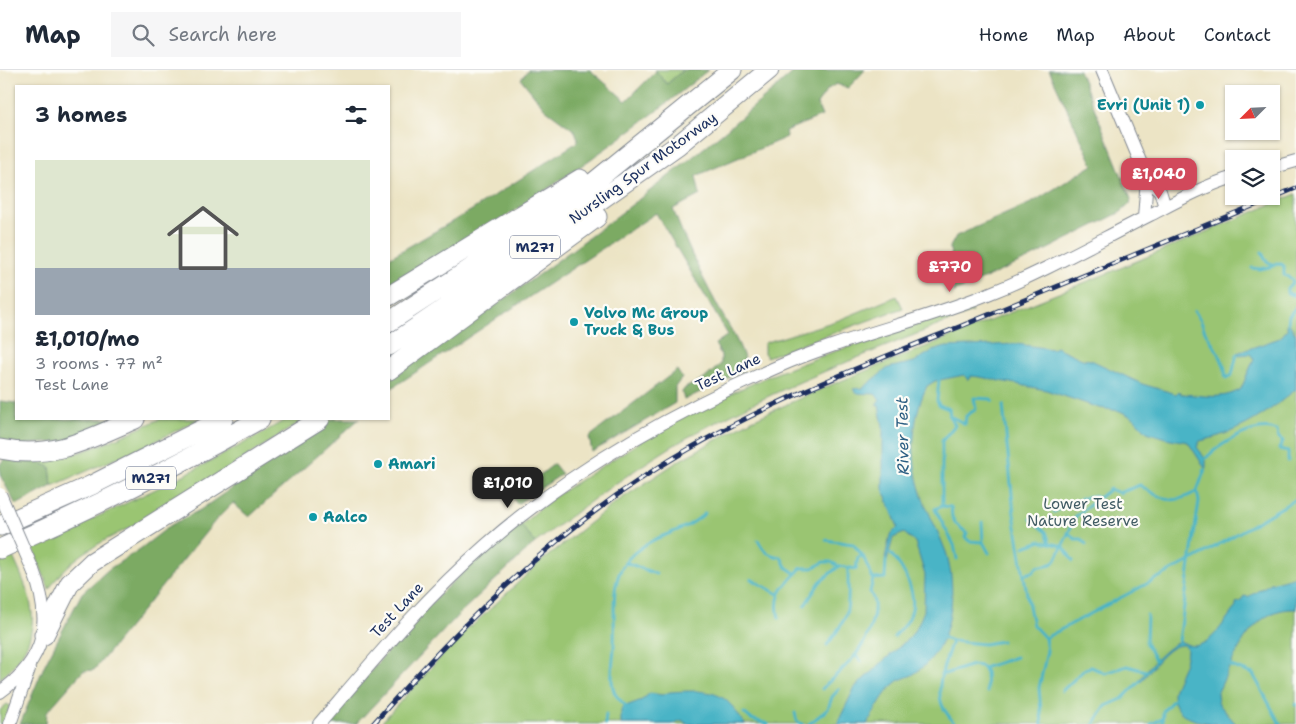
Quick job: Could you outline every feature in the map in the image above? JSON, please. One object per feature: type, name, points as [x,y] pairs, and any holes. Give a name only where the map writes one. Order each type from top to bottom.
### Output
[{"type":"highway","name":"Nursling Spur Motorway","points":[[390,321],[561,207],[667,124],[732,70]]},
{"type":"highway","name":"Nursling Spur Motorway","points":[[390,345],[504,268],[678,144],[769,70]]},
{"type":"highway","name":"M271","points":[[390,295],[667,124]]},
{"type":"highway","name":"M271","points":[[390,369],[604,212],[678,144]]},
{"type":"highway","points":[[0,449],[26,453],[50,452],[70,447],[133,420]]},
{"type":"highway","name":"M271","points":[[0,526],[92,485],[221,420]]},
{"type":"highway","name":"M271","points":[[0,549],[89,510],[258,420]]},
{"type":"highway","name":"M271","points":[[44,635],[70,583],[92,562],[318,420]]},
{"type":"street","points":[[1102,70],[1147,178],[1160,191],[1165,207]]},
{"type":"street","points":[[1280,165],[1296,161]]},
{"type":"street","points":[[1144,218],[1147,178]]},
{"type":"street","name":"Test Lane","points":[[319,724],[431,597],[487,544],[577,476],[653,428],[777,367],[837,343],[988,294],[1086,249],[1190,194],[1225,180]]},
{"type":"street","points":[[0,494],[42,594],[44,635],[32,662],[10,724]]},
{"type":"street","points":[[0,692],[20,676],[32,662]]},
{"type":"green space","points":[[528,70],[590,70],[626,101],[656,71],[667,84],[683,70],[708,70],[631,130],[552,186],[390,290],[390,257],[472,210],[576,143],[578,139],[575,131],[545,109],[521,79]]},
{"type":"green space","points":[[655,70],[683,70],[667,84]]},
{"type":"green space","points":[[796,70],[865,70],[848,88],[836,84],[828,89],[817,104],[822,116],[785,131],[787,137],[696,176],[700,195],[673,209],[698,267],[742,352],[746,368],[743,371],[684,400],[682,392],[685,388],[704,379],[721,364],[721,355],[715,344],[728,335],[656,213],[390,389],[390,379],[494,307],[597,231],[748,112]]},
{"type":"green space","points":[[1049,70],[1079,70],[1131,199],[1130,204],[1121,212],[1028,259],[954,292],[950,247],[956,236],[1033,202],[1093,165]]},
{"type":"green space","name":"Lower Test Nature Reserve","points":[[1296,194],[1296,724],[380,724],[469,626],[471,627],[539,563],[615,503],[680,460],[752,420],[821,389],[1118,269],[1270,205],[1280,205],[1280,201]]},
{"type":"green space","points":[[897,296],[903,308],[767,357],[764,353],[764,343],[839,320]]},
{"type":"green space","points":[[969,307],[972,312],[781,390],[707,427],[636,469],[535,543],[521,525],[551,499],[677,418],[769,376],[827,354]]},
{"type":"green space","points":[[677,370],[682,378],[675,387],[675,403],[592,452],[589,437]]},
{"type":"green space","points":[[0,401],[15,403],[15,420],[125,420],[74,441],[0,446]]},
{"type":"green space","points":[[158,420],[197,420],[150,444],[52,486],[50,467],[33,460],[49,459],[82,452]]},
{"type":"green space","points":[[285,420],[303,420],[192,492],[83,554],[60,575],[49,589],[32,546],[97,517],[225,454]]},
{"type":"green space","points":[[331,420],[358,420],[249,517],[233,503],[215,521],[94,670],[83,671],[47,712],[46,724],[20,724],[45,664],[82,593],[109,569],[140,549],[171,525],[200,510]]},
{"type":"green space","points":[[5,458],[33,460],[50,467],[52,486],[16,505],[0,475],[0,464]]},
{"type":"green space","points":[[554,464],[562,474],[517,504],[512,497]]},
{"type":"green space","points":[[521,525],[535,543],[461,612],[356,724],[326,724],[437,597],[467,569]]},
{"type":"green space","points":[[12,555],[27,590],[32,620],[30,635],[25,649],[15,664],[0,679],[0,561]]},
{"type":"green space","points":[[7,704],[10,706],[3,724],[0,724],[0,710]]},
{"type":"water","name":"River Test","points":[[1287,323],[1289,323],[1296,335],[1296,389],[1263,415],[1252,421],[1228,433],[1200,441],[1197,447],[1206,460],[1206,470],[1188,442],[1165,438],[1147,432],[1134,418],[1120,411],[1099,408],[1046,390],[980,377],[971,376],[968,380],[964,375],[935,381],[927,386],[915,425],[914,453],[917,480],[921,493],[949,563],[952,599],[945,635],[932,658],[924,666],[912,675],[898,680],[891,687],[867,724],[837,724],[855,687],[910,637],[924,611],[925,575],[915,542],[904,533],[893,538],[887,561],[885,558],[890,535],[898,527],[883,489],[883,426],[879,406],[876,405],[880,399],[875,394],[856,393],[853,389],[863,388],[888,368],[914,362],[932,351],[946,347],[1017,344],[1052,349],[1056,347],[1082,359],[1091,360],[1142,384],[1176,394],[1179,391],[1181,394],[1204,396],[1227,395],[1241,389],[1254,359],[1250,354],[1238,355],[1237,353],[1280,338],[1287,330]]},
{"type":"water","points":[[1296,576],[1296,609],[1280,610],[1266,617],[1255,626],[1237,652],[1217,694],[1218,703],[1236,724],[1201,722],[1185,716],[1179,711],[1173,695],[1186,659],[1187,648],[1183,645],[1177,646],[1165,653],[1141,682],[1140,680],[1153,663],[1179,641],[1193,646],[1207,641],[1218,631],[1236,607],[1236,603],[1240,602],[1244,596],[1248,597],[1271,583]]},
{"type":"water","points":[[700,691],[716,694],[730,704],[745,724],[687,724],[682,720],[671,724],[621,724],[621,711],[623,707],[642,700],[650,693],[662,695],[670,692]]},
{"type":"waterway","points":[[1262,252],[1269,263],[1284,266],[1284,275],[1292,279],[1293,282],[1287,288],[1287,293],[1296,296]]},
{"type":"waterway","points":[[1252,268],[1260,269],[1274,266]]},
{"type":"waterway","points":[[1288,323],[1289,316],[1296,307]]},
{"type":"waterway","points":[[1194,311],[1221,358],[1226,378],[1232,375],[1237,354]]},
{"type":"waterway","points":[[939,380],[937,401],[939,405],[949,409],[950,417],[955,425],[942,441],[942,506],[935,509],[954,545],[957,559]]},
{"type":"waterway","points":[[950,416],[965,424],[966,416],[976,409],[974,398],[991,399],[993,401]]},
{"type":"waterway","points":[[1003,405],[1014,514],[1028,601],[1033,625],[1045,638]]},
{"type":"waterway","points":[[1205,459],[1219,447],[1239,436],[1259,429],[1269,429],[1277,431],[1278,437],[1283,441],[1279,449],[1288,451],[1288,461]]},
{"type":"waterway","points":[[1179,641],[1199,501],[1197,491],[1205,469]]},
{"type":"waterway","points":[[1026,574],[1033,572],[1037,567],[1051,564],[1056,560],[1076,516],[1110,489],[1119,493],[1140,485],[1161,497],[1174,500],[1189,496],[1197,491]]},
{"type":"waterway","points":[[1054,512],[1069,502],[1090,496],[1098,498]]},
{"type":"waterway","points":[[1042,724],[1039,688],[1047,651],[1045,638],[1199,556],[1296,499]]},
{"type":"waterway","points":[[942,506],[951,507],[952,517],[956,524],[967,533],[965,537],[969,541],[983,542],[989,553]]},
{"type":"waterway","points":[[626,706],[616,695],[612,681],[616,582],[629,558],[641,548],[658,538],[689,525],[705,513]]},
{"type":"waterway","points":[[1031,519],[1046,532],[1050,543]]},
{"type":"waterway","points":[[982,522],[983,542]]},
{"type":"waterway","points":[[1068,532],[1075,539],[1081,539],[1086,544]]},
{"type":"waterway","points":[[758,540],[764,550],[781,557],[786,567],[796,574]]},
{"type":"waterway","points":[[826,540],[853,544],[863,556]]},
{"type":"waterway","points":[[1024,547],[1041,541],[1063,546],[1073,561]]},
{"type":"waterway","points":[[890,553],[909,583],[913,601],[908,621],[894,637]]},
{"type":"waterway","points":[[779,618],[779,596],[785,585],[801,568],[813,568],[824,562],[831,562],[839,566],[856,569],[858,557],[863,556],[873,579],[885,578],[886,560]]},
{"type":"waterway","points":[[625,562],[656,574]]},
{"type":"waterway","points":[[805,605],[820,582],[839,566]]},
{"type":"waterway","points":[[827,645],[845,617],[848,601],[848,568]]},
{"type":"waterway","points":[[751,579],[778,594]]},
{"type":"waterway","points":[[822,689],[853,658],[869,631],[874,614],[873,599],[870,592],[873,579]]},
{"type":"waterway","points":[[1147,615],[1146,643],[1155,660]]},
{"type":"waterway","points":[[939,636],[952,641],[944,665],[940,691],[943,707],[955,724]]},
{"type":"waterway","points":[[952,641],[984,644],[1002,641]]},
{"type":"waterway","points":[[855,655],[861,661]]},
{"type":"waterway","points":[[983,668],[1016,657]]},
{"type":"waterway","points":[[941,675],[973,665],[981,666],[986,672],[987,692]]},
{"type":"waterway","points":[[1228,665],[1253,674],[1280,724]]},
{"type":"waterway","points":[[1062,691],[1085,669],[1091,667],[1105,673],[1127,666],[1146,671]]},
{"type":"waterway","points":[[1094,724],[1106,706],[1122,699],[1140,681]]},
{"type":"waterway","points":[[809,724],[828,709],[832,697],[839,689]]},
{"type":"waterway","points":[[1162,724],[1163,711],[1173,700]]},
{"type":"waterway","points":[[744,713],[751,719],[768,724]]},
{"type":"waterway","points":[[795,713],[797,721],[802,724]]},
{"type":"waterway","points":[[605,724],[606,714]]},
{"type":"waterway","points":[[1151,724],[1161,719]]},
{"type":"railway","points":[[373,724],[435,656],[535,560],[607,502],[682,453],[759,412],[838,376],[1296,188]]},
{"type":"place","name":"Evri (Unit 1)","points":[[1200,105]]},
{"type":"place","name":"Volvo Mc Group Truck & Bus","points":[[574,322]]},
{"type":"place","name":"Amari","points":[[378,464]]},
{"type":"place","name":"Aalco","points":[[313,517]]}]
